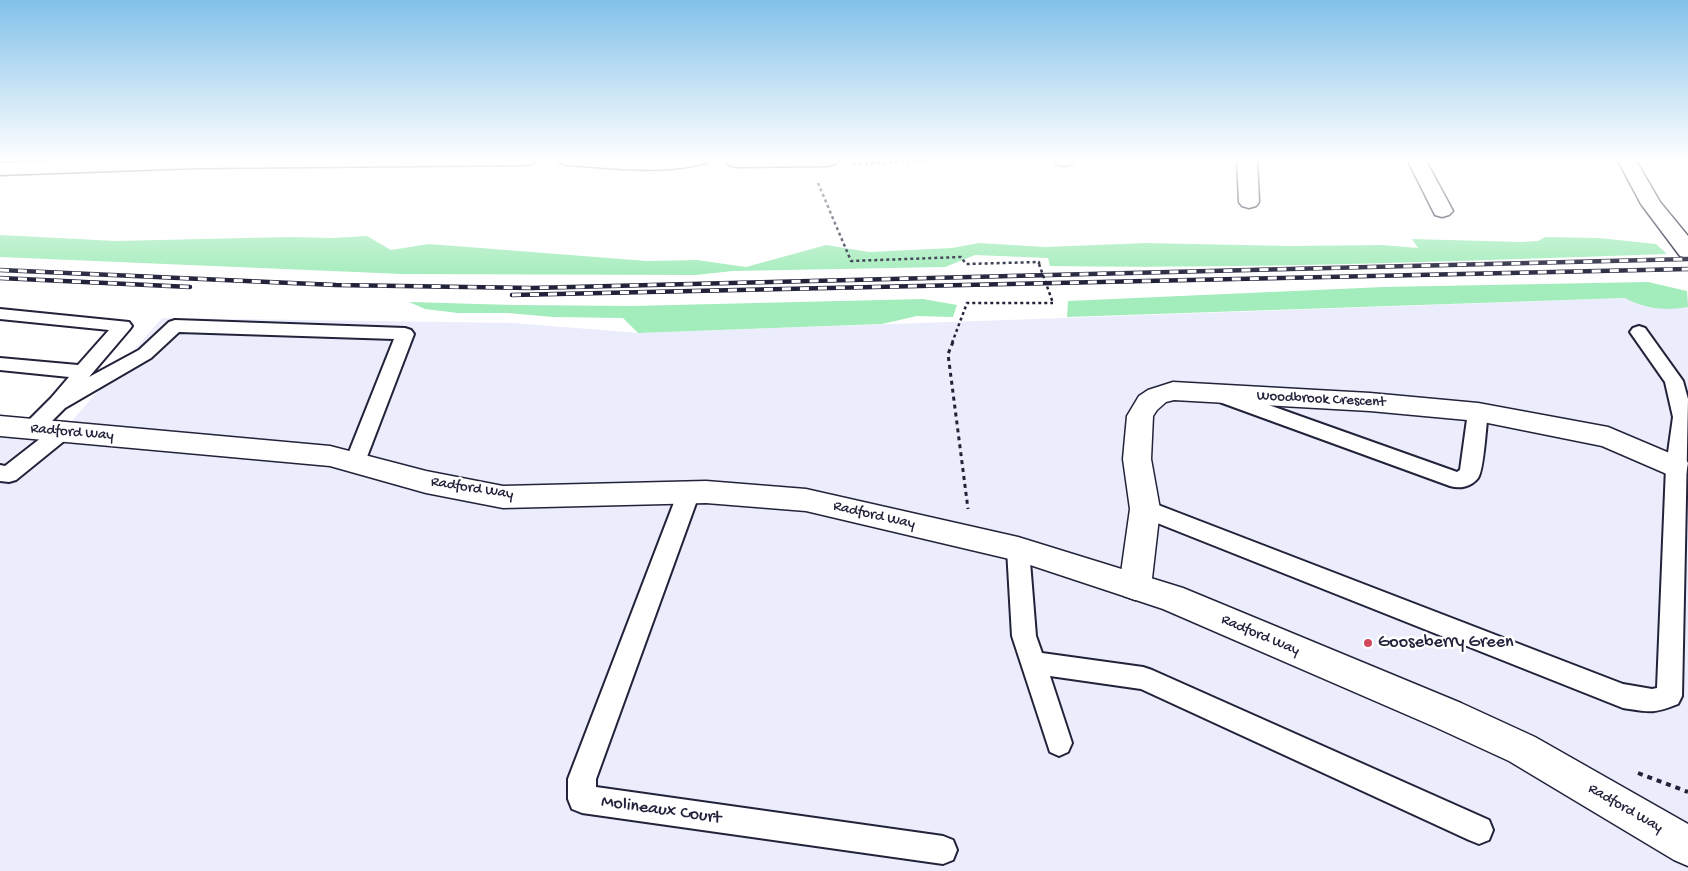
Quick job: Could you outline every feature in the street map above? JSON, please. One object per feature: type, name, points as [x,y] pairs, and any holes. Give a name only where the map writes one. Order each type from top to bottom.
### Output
[{"type":"street","points":[[1436,200],[1442,211]]},
{"type":"street","points":[[1649,200],[1686,248]]},
{"type":"street","name":"Woodbrook Crescent","points":[[1135,587],[1146,509],[1137,459],[1138,425],[1143,409],[1157,396],[1173,391],[1370,402],[1478,412],[1603,435],[1676,467]]},
{"type":"street","name":"Radford Way","points":[[0,426],[330,456],[426,482],[503,498],[689,492],[806,500],[1018,550],[1172,598],[1448,715],[1522,749],[1688,846]]},
{"type":"lane","points":[[0,314],[123,326],[58,403],[32,429]]},
{"type":"lane","points":[[58,403],[145,354],[176,326],[405,334],[355,462]]},
{"type":"lane","points":[[1146,509],[1623,696],[1652,701],[1669,696],[1676,467],[1683,417],[1674,382],[1639,332]]},
{"type":"lane","points":[[0,364],[83,372]]},
{"type":"lane","points":[[1220,394],[1457,480],[1463,479],[1470,473],[1478,412]]},
{"type":"lane","points":[[0,473],[9,474],[62,432]]},
{"type":"lane","name":"Molineaux Court","points":[[689,492],[582,779],[582,799],[943,850]]},
{"type":"lane","points":[[1018,550],[1024,636],[1059,744]]},
{"type":"lane","points":[[1032,662],[1143,678],[1479,830]]},
{"type":"path","points":[[822,200],[845,240],[851,261],[961,257],[966,264],[1039,262],[1053,303],[967,303],[948,354],[972,539]]},
{"type":"shaded area","points":[[1686,296],[1688,298],[1688,871],[0,871],[0,426],[62,432],[162,318],[514,323],[638,333]]},
{"type":"green space","points":[[0,235],[116,241],[367,236],[391,250],[429,244],[647,261],[697,260],[746,267],[826,245],[869,252],[952,248],[979,243],[1046,247],[1145,243],[1291,246],[1382,245],[1418,248],[1412,239],[1521,242],[1538,241],[1545,237],[1599,238],[1656,244],[1667,254],[1359,264],[1127,267],[1050,266],[1048,258],[975,255],[945,267],[733,271],[695,275],[403,274],[0,257]]},
{"type":"green space","points":[[1648,282],[1687,291],[1688,307],[1656,308],[1640,305],[1625,298],[1067,317],[1068,301],[1384,287]]},
{"type":"green space","points":[[923,299],[957,305],[953,317],[917,316],[882,324],[638,333],[623,318],[553,317],[508,313],[458,313],[425,309],[409,302],[632,306]]},
{"type":"railway","points":[[0,270],[336,285],[532,288],[1688,259]]},
{"type":"railway","points":[[512,295],[1688,269]]},
{"type":"railway","points":[[0,278],[190,287]]},
{"type":"place","name":"Gooseberry Green","points":[[1368,643]]}]
